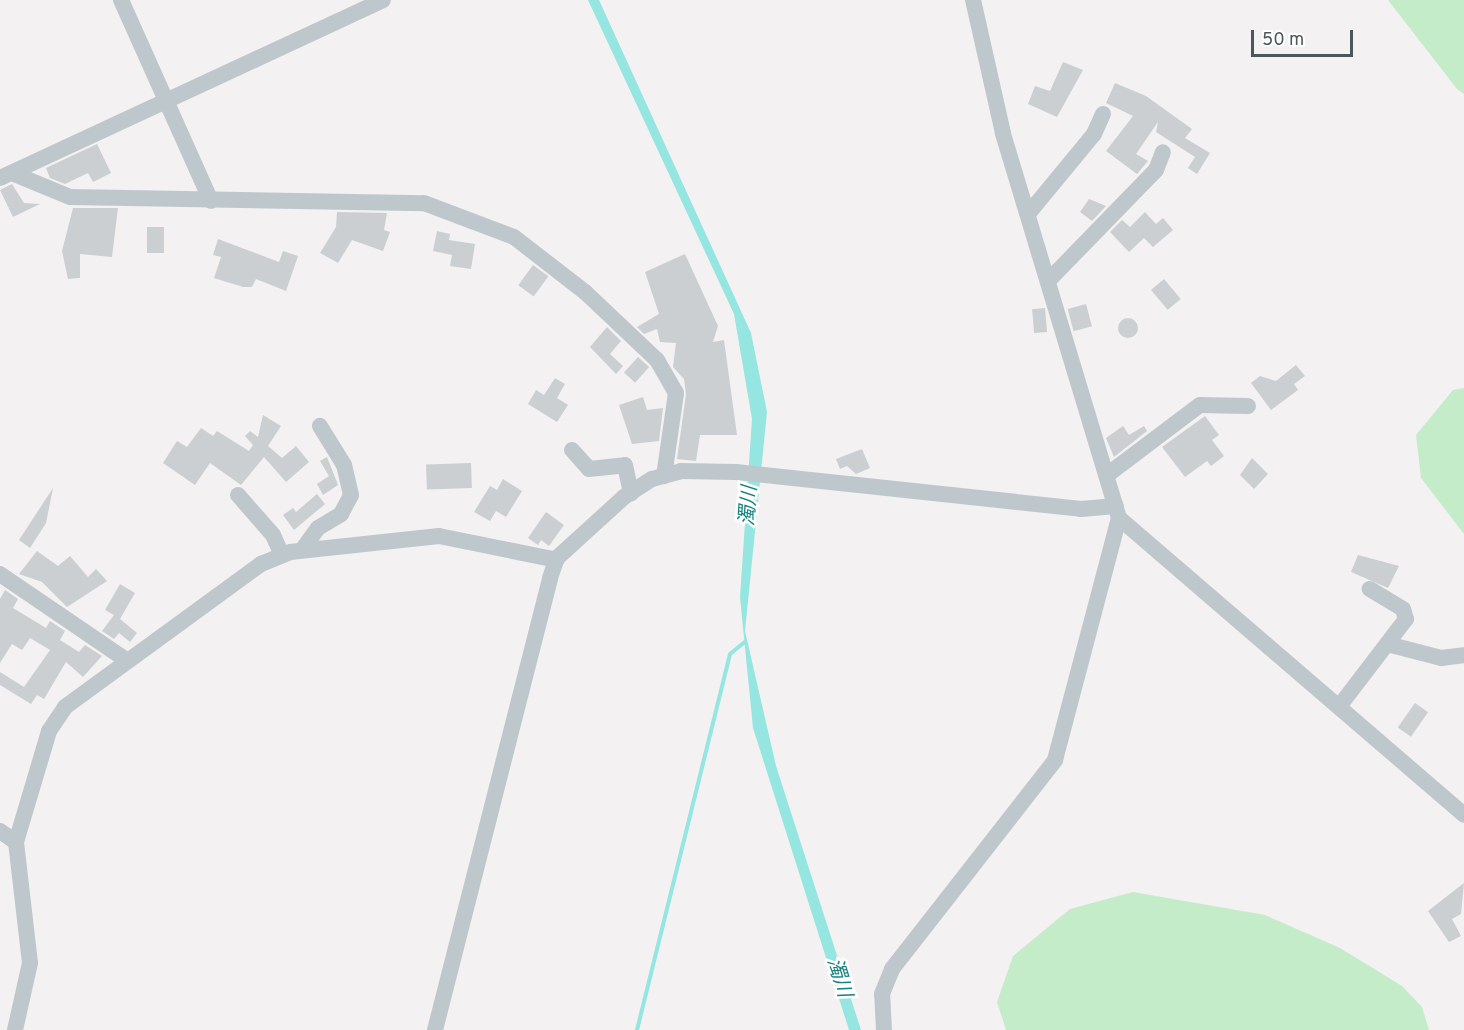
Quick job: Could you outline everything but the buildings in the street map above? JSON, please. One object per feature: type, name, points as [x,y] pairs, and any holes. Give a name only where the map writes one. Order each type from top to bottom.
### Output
[{"type":"street","points":[[121,0],[211,201]]},
{"type":"street","points":[[6,175],[383,0]]},
{"type":"street","points":[[884,1030],[882,994],[892,969],[1055,760],[1118,512],[1028,214],[973,0]]},
{"type":"street","points":[[1028,214],[1095,134],[1102,114]]},
{"type":"street","points":[[1048,281],[1156,170],[1163,152]]},
{"type":"street","points":[[6,175],[62,196],[424,204],[536,250],[629,331],[671,383],[674,415],[664,476]]},
{"type":"street","points":[[1107,475],[1200,405],[1248,406]]},
{"type":"street","points":[[302,550],[318,528],[341,514],[351,495],[344,465],[320,426]]},
{"type":"street","points":[[572,450],[589,469],[625,465],[631,493]]},
{"type":"street","points":[[435,1030],[557,560],[631,493],[664,476],[736,472],[1118,512],[1341,704],[1464,815]]},
{"type":"street","points":[[238,495],[273,535],[282,555]]},
{"type":"street","points":[[15,1030],[30,963],[15,842],[54,720],[126,660],[261,564],[282,555],[302,550],[439,536],[557,560]]},
{"type":"street","points":[[0,574],[126,660]]},
{"type":"street","points":[[1341,704],[1391,645],[1404,624],[1405,611],[1370,589]]},
{"type":"street","points":[[1391,645],[1442,658],[1464,655]]},
{"type":"street","points":[[0,831],[15,842]]},
{"type":"green space","points":[[1388,0],[1464,0],[1464,94],[1457,89]]},
{"type":"green space","points":[[1464,388],[1464,534],[1421,478],[1416,435],[1453,390]]},
{"type":"green space","points":[[1133,892],[1265,915],[1340,948],[1402,986],[1422,1007],[1429,1030],[1006,1030],[997,1002],[1013,956],[1070,909]]},
{"type":"water","name":"濁川","points":[[588,0],[599,0],[751,333],[767,412],[745,631],[776,766],[861,1030],[849,1030],[753,728],[740,597],[752,419],[734,314]]},
{"type":"waterway","points":[[637,1030],[730,654],[745,642]]}]
